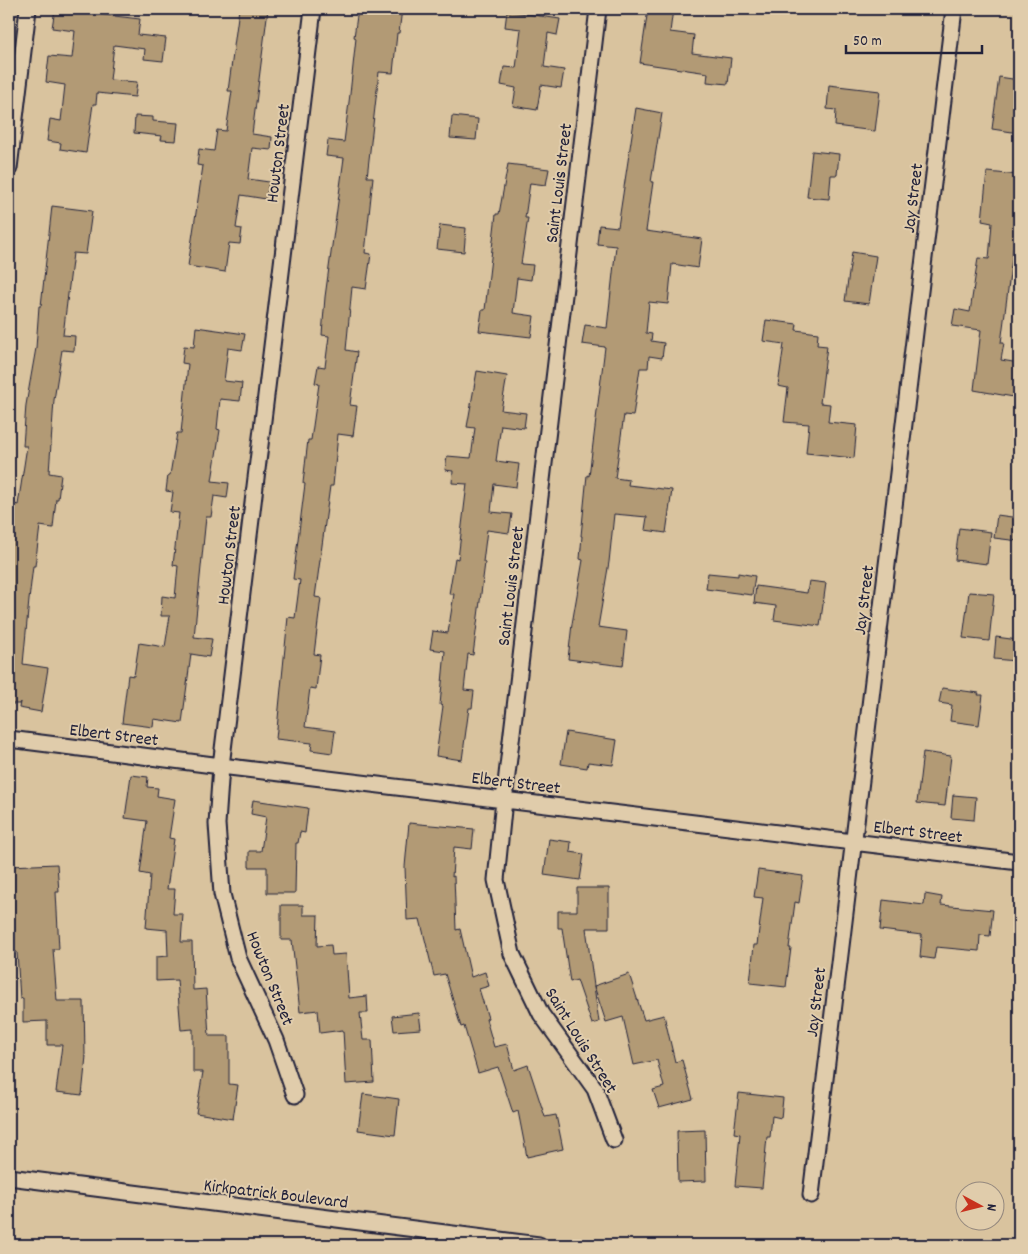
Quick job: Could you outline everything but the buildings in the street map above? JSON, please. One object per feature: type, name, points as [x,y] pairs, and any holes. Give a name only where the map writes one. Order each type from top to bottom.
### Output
[{"type":"street","points":[[9,168],[28,9]]},
{"type":"street","name":"Howton Street","points":[[295,1095],[276,1040],[238,958],[222,894],[216,824],[221,766],[313,9]]},
{"type":"street","name":"Saint Louis Street","points":[[598,9],[496,880],[512,954],[541,1014],[595,1089],[614,1140]]},
{"type":"street","name":"Jay Street","points":[[811,1196],[954,9]]},
{"type":"street","name":"Elbert Street","points":[[9,739],[1019,862]]},
{"type":"street","name":"Kirkpatrick Boulevard","points":[[9,1177],[539,1245]]}]
